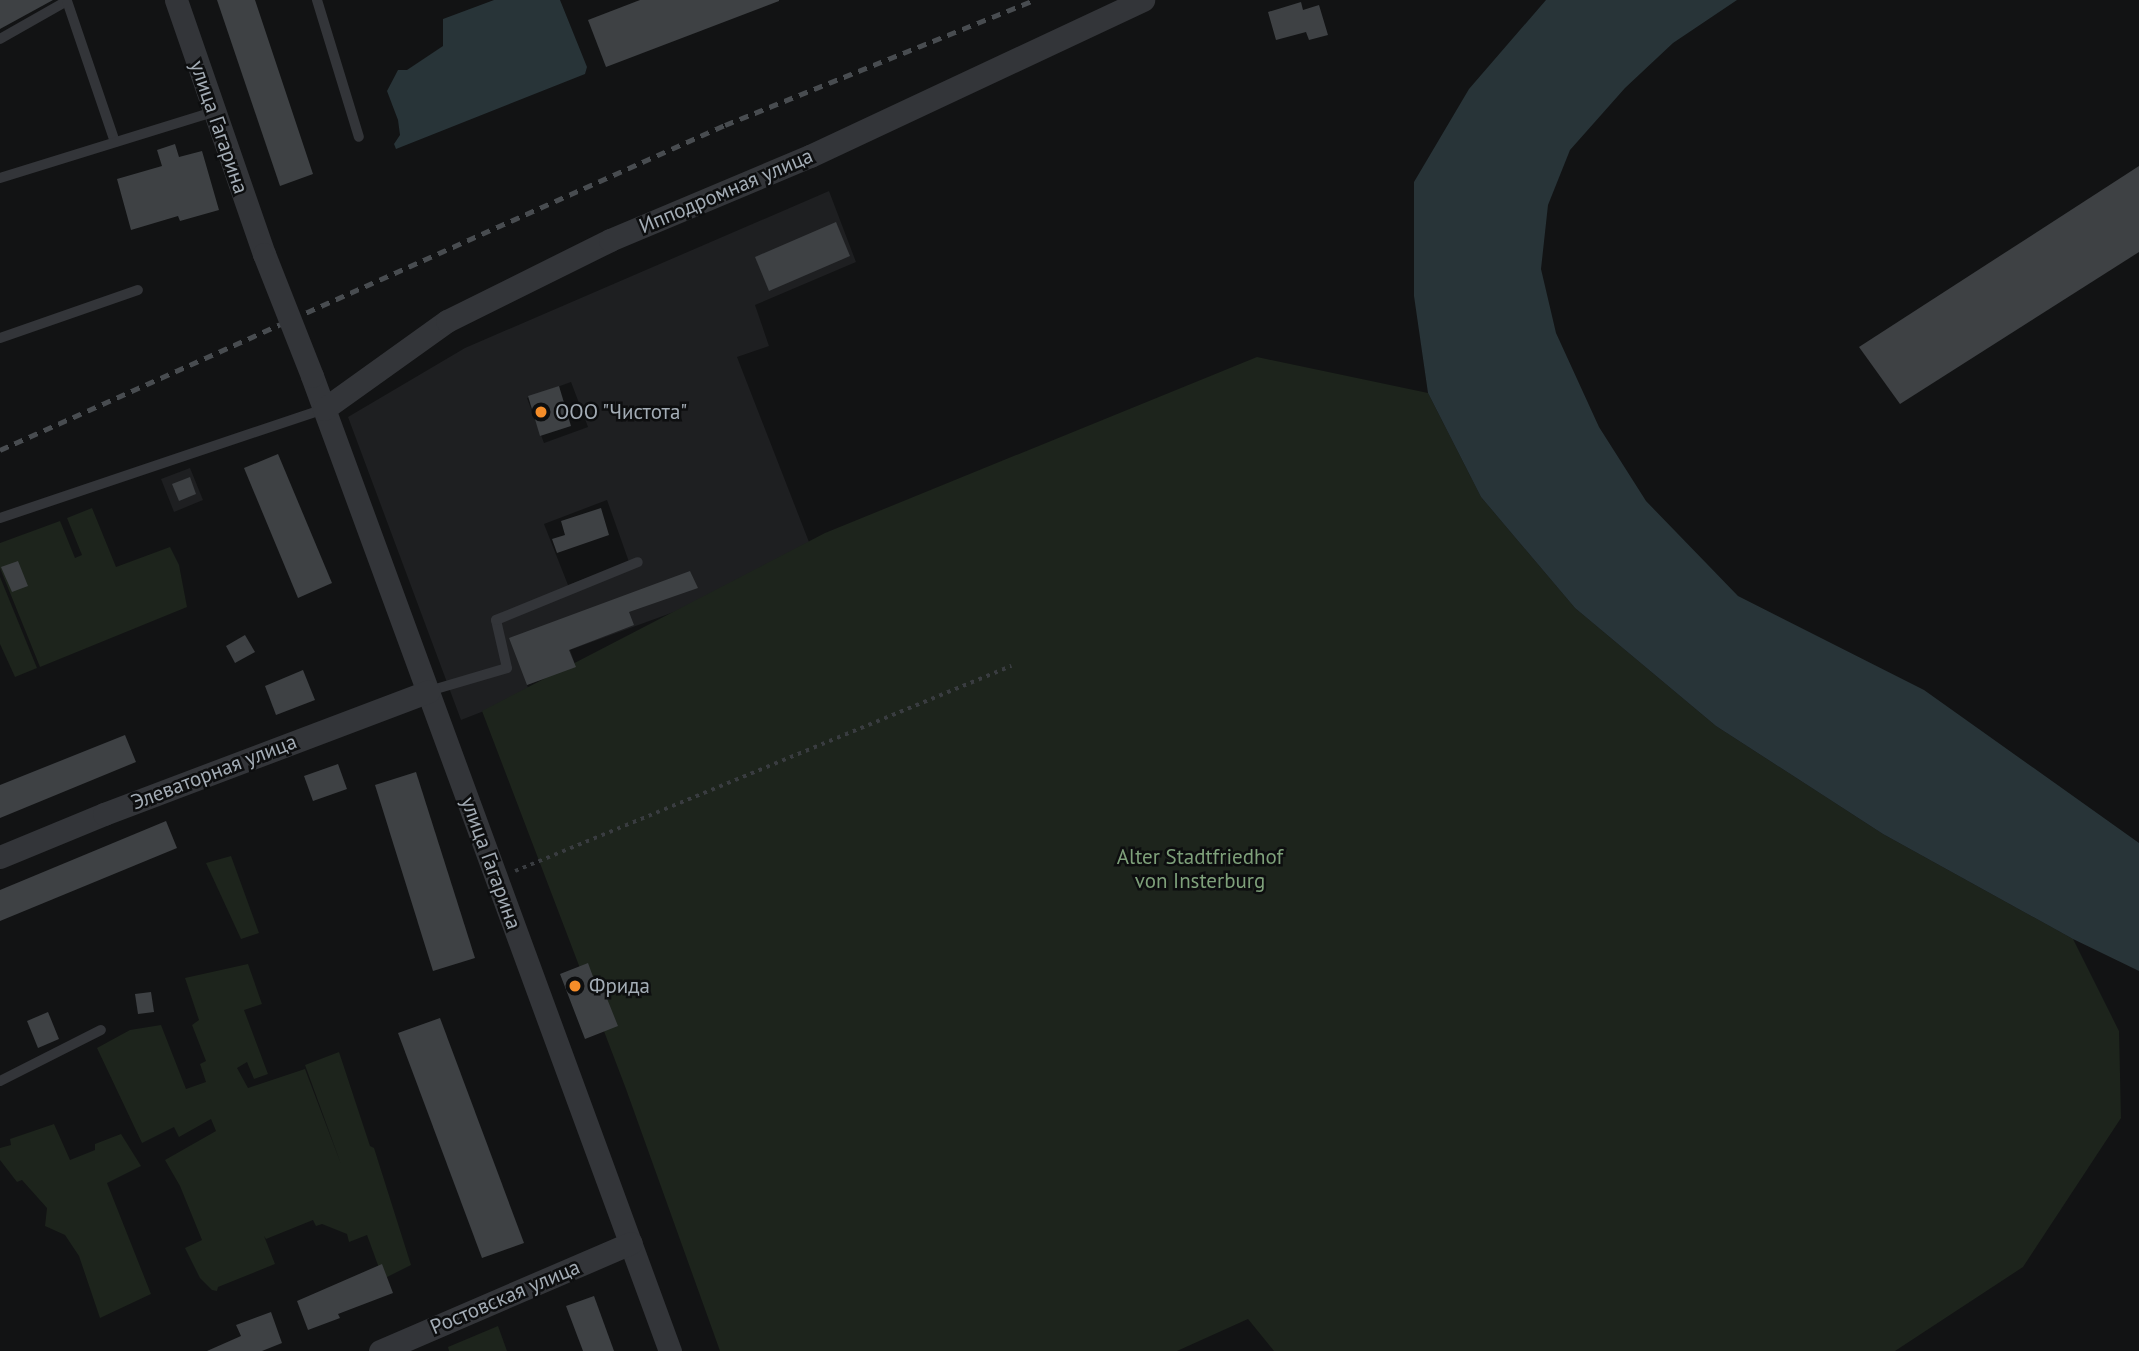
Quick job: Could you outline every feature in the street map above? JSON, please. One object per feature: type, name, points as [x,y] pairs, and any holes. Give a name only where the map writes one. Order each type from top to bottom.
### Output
[{"type":"street","name":"улица Гагарина","points":[[176,0],[264,254],[429,691],[670,1351]]},
{"type":"street","name":"Ипподромная улица","points":[[324,409],[447,321],[599,246],[810,156],[1143,0]]},
{"type":"street","name":"Элеваторная улица","points":[[0,857],[104,814],[429,691]]},
{"type":"street","name":"Ростовская улица","points":[[380,1351],[631,1243]]},
{"type":"lane","points":[[317,0],[359,137]]},
{"type":"lane","points":[[0,39],[67,1],[115,142]]},
{"type":"lane","points":[[0,178],[213,112]]},
{"type":"lane","points":[[0,338],[138,290]]},
{"type":"lane","points":[[0,518],[324,409]]},
{"type":"lane","points":[[429,691],[507,668],[496,620],[638,562]]},
{"type":"lane","points":[[0,1081],[101,1030]]},
{"type":"path","points":[[497,878],[1010,666]]},
{"type":"shaded area","points":[[494,0],[560,0],[587,67],[585,74],[396,149],[394,144],[400,135],[398,120],[387,91],[398,70],[407,70],[443,46],[443,19]]},
{"type":"shaded area","points":[[1546,0],[1737,0],[1673,43],[1625,88],[1570,150],[1548,205],[1541,269],[1556,333],[1599,427],[1646,501],[1738,596],[1924,690],[2139,843],[2139,971],[2073,939],[1883,834],[1716,726],[1575,608],[1481,497],[1428,393],[1414,296],[1414,182],[1469,89]]},
{"type":"shaded area","points":[[829,191],[856,262],[755,305],[769,346],[737,357],[816,560],[570,650],[576,667],[527,685],[530,693],[461,720],[348,417],[465,348]],"holes":[[[571,382],[588,427],[544,443],[527,398]],[[607,500],[629,562],[568,585],[544,524]]]},
{"type":"shaded area","points":[[190,468],[203,500],[174,512],[161,479]]},
{"type":"green space","name":"Alter Stadtfriedhof von Insterburg","points":[[1257,357],[1428,393],[1481,497],[1575,608],[1716,726],[1883,834],[2073,939],[2119,1031],[2121,1118],[2023,1267],[1895,1351],[1274,1351],[1248,1319],[1177,1351],[720,1351],[626,1089],[482,711],[825,533]]},
{"type":"green space","points":[[92,508],[116,567],[170,547],[179,565],[187,607],[40,667],[0,568],[0,543],[60,521],[75,558],[82,555],[67,518]]},
{"type":"green space","points":[[0,577],[37,668],[15,677],[0,644]]},
{"type":"green space","points":[[231,856],[259,933],[241,939],[206,863]]},
{"type":"green space","points":[[248,964],[262,1004],[244,1010],[268,1074],[254,1079],[247,1062],[237,1068],[248,1088],[305,1069],[341,1164],[305,1065],[339,1052],[370,1146],[374,1148],[411,1265],[383,1279],[367,1235],[349,1242],[347,1234],[322,1224],[316,1226],[313,1220],[266,1239],[264,1236],[275,1264],[218,1287],[217,1291],[212,1290],[200,1278],[185,1248],[202,1240],[180,1186],[165,1160],[216,1131],[211,1119],[179,1137],[174,1127],[142,1143],[97,1048],[130,1030],[161,1025],[186,1089],[206,1082],[200,1064],[206,1061],[192,1025],[199,1020],[185,978]]},
{"type":"green space","points":[[54,1124],[70,1160],[95,1150],[95,1144],[121,1134],[141,1166],[107,1183],[151,1294],[100,1318],[79,1256],[65,1235],[45,1226],[47,1208],[22,1180],[17,1182],[0,1160],[0,1148],[11,1145],[10,1139]]},
{"type":"green space","points":[[498,1326],[507,1351],[449,1351],[448,1347]]},
{"type":"building","points":[[0,0],[53,0],[0,29]]},
{"type":"building","points":[[217,0],[255,0],[313,174],[280,186]]},
{"type":"building","points":[[640,0],[779,1],[606,67],[588,20]]},
{"type":"building","points":[[1301,2],[1303,10],[1319,5],[1328,35],[1309,40],[1306,32],[1276,40],[1268,12]]},
{"type":"building","points":[[175,144],[179,157],[202,151],[219,210],[180,221],[178,216],[131,230],[117,179],[162,166],[157,150]]},
{"type":"building","points":[[2139,166],[2139,252],[1900,404],[1859,347]]},
{"type":"building","points":[[836,222],[850,256],[769,291],[755,257]]},
{"type":"building","points":[[559,386],[571,426],[540,436],[528,396]]},
{"type":"building","points":[[278,454],[332,583],[298,598],[244,468]]},
{"type":"building","points":[[190,477],[196,494],[179,501],[172,484]]},
{"type":"building","points":[[601,508],[609,535],[557,553],[552,539],[565,535],[561,521]]},
{"type":"building","points":[[18,561],[28,586],[12,592],[1,567]]},
{"type":"building","points":[[690,571],[698,588],[629,612],[634,625],[569,650],[576,667],[527,685],[509,638]]},
{"type":"building","points":[[245,635],[255,652],[235,663],[226,646]]},
{"type":"building","points":[[303,670],[315,700],[276,715],[265,686]]},
{"type":"building","points":[[125,735],[136,762],[0,818],[0,785]]},
{"type":"building","points":[[338,764],[347,789],[313,801],[304,776]]},
{"type":"building","points":[[416,772],[475,958],[433,971],[375,785]]},
{"type":"building","points":[[166,821],[177,848],[0,921],[0,890]]},
{"type":"building","points":[[588,963],[599,993],[604,991],[618,1026],[585,1039],[560,974]]},
{"type":"building","points":[[151,992],[154,1012],[138,1014],[135,994]]},
{"type":"building","points":[[48,1012],[59,1039],[38,1048],[27,1021]]},
{"type":"building","points":[[440,1018],[524,1243],[482,1258],[398,1033]]},
{"type":"building","points":[[382,1264],[393,1293],[338,1314],[340,1318],[308,1330],[297,1301]]},
{"type":"building","points":[[594,1296],[614,1351],[583,1351],[566,1306]]},
{"type":"building","points":[[271,1312],[282,1343],[262,1351],[207,1351],[241,1336],[236,1325]]},
{"type":"railway","points":[[0,450],[725,125],[1034,0]]},
{"type":"place","name":"ООО \"Чистота\"","points":[[541,412]]},
{"type":"place","name":"Фрида","points":[[575,986]]}]
